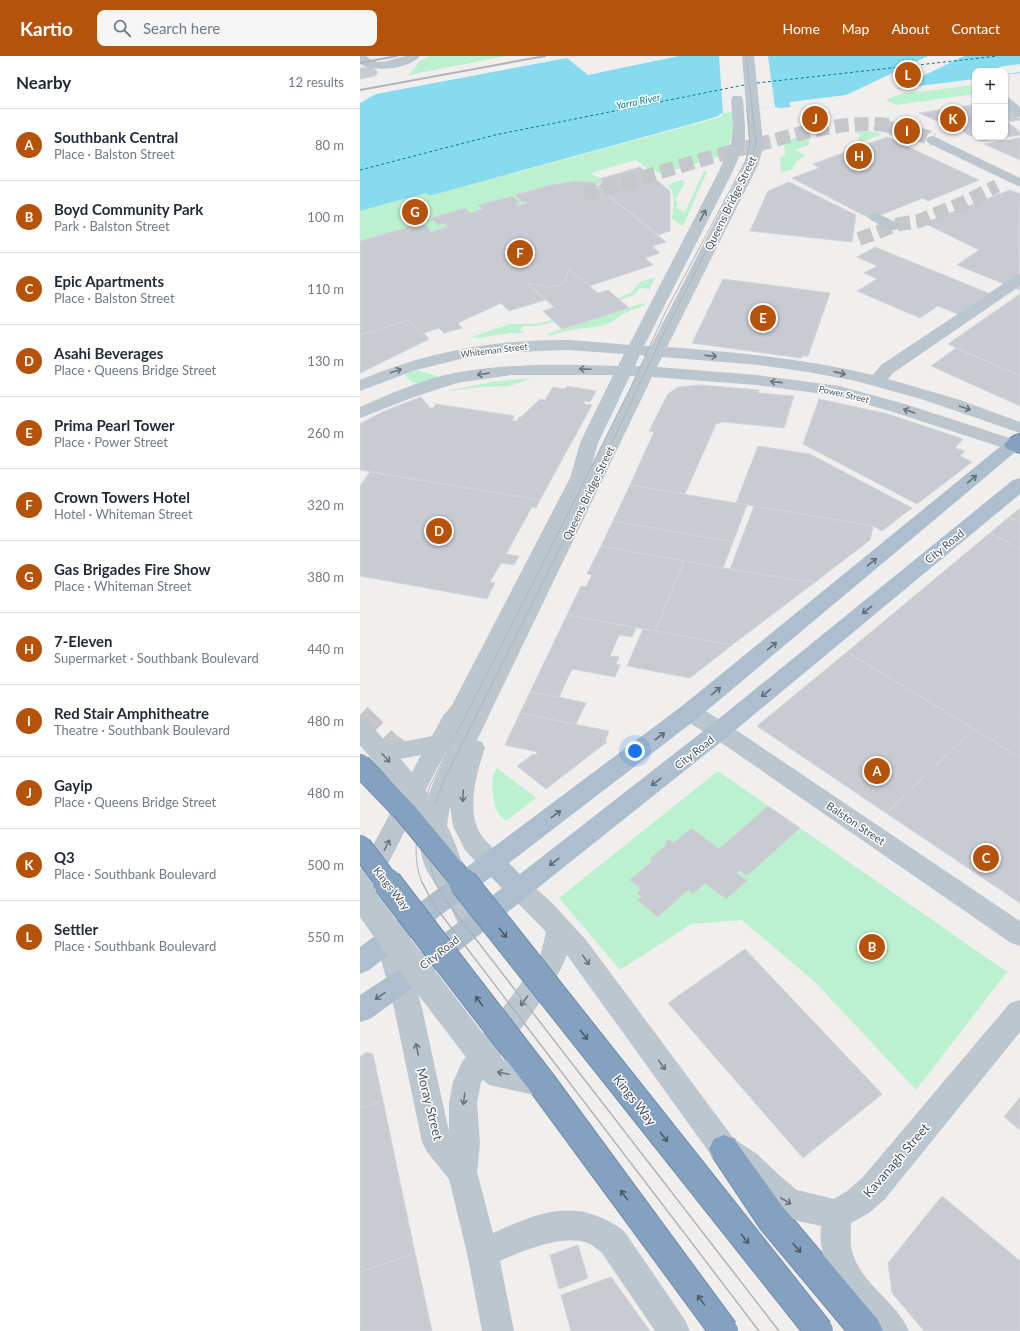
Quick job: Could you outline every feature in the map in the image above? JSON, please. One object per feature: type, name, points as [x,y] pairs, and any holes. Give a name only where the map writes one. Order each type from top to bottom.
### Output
[{"type":"highway","name":"Kings Way","points":[[360,765],[406,813],[453,879],[819,1331]]},
{"type":"highway","name":"Kings Way","points":[[360,846],[541,1082],[724,1331]]},
{"type":"highway","points":[[724,1149],[772,1217],[867,1331]]},
{"type":"main road","points":[[360,962],[388,940],[453,879],[491,862],[690,712],[1018,444]]},
{"type":"main road","name":"City Road","points":[[360,1010],[400,982],[719,731],[1020,484]]},
{"type":"main road","name":"Queens Bridge Street","points":[[491,862],[519,888]]},
{"type":"street","points":[[360,56],[368,64],[385,65],[406,61],[414,56]]},
{"type":"street","name":"Queens Bridge Street","points":[[741,56],[750,110]]},
{"type":"street","name":"Queens Bridge Street","points":[[748,56],[750,110]]},
{"type":"street","name":"Queens Bridge Street","points":[[724,248],[737,222],[747,165],[738,144],[750,110],[755,56]]},
{"type":"street","points":[[380,76],[385,65]]},
{"type":"street","name":"Queens Bridge Street","points":[[401,818],[415,806],[429,785],[576,497],[648,361],[685,273],[747,165],[765,141],[750,110],[736,89]]},
{"type":"street","points":[[1008,103],[1020,113]]},
{"type":"street","points":[[1018,178],[933,140],[1018,178]]},
{"type":"street","points":[[997,186],[1018,178]]},
{"type":"street","points":[[876,218],[893,226]]},
{"type":"street","points":[[685,273],[709,279]]},
{"type":"street","name":"Queens Bridge Street","points":[[472,926],[453,879],[436,862],[433,844],[436,813],[443,788],[452,767],[532,608],[648,361],[685,273]]},
{"type":"street","points":[[877,381],[887,369],[945,335],[1020,279]]},
{"type":"street","name":"Queens Bridge Street","points":[[364,886],[401,818],[422,773],[451,722],[461,710],[579,478],[589,443],[648,361],[698,301]]},
{"type":"street","name":"Whiteman Street","points":[[360,386],[386,374],[427,361],[462,353],[508,347],[554,345],[648,361]]},
{"type":"street","name":"Queens Bridge Street","points":[[491,862],[470,837],[464,825],[462,796],[467,768],[480,737],[592,504],[644,399],[652,389],[648,361]]},
{"type":"street","name":"Power Street","points":[[648,361],[788,364],[832,371],[877,381],[924,394],[1020,428]]},
{"type":"street","name":"Power Street","points":[[648,361],[757,380],[839,391],[1018,444]]},
{"type":"street","name":"Whiteman Street","points":[[360,413],[408,393],[454,378],[511,370],[566,368],[648,361]]},
{"type":"street","name":"Balston Street","points":[[690,712],[734,740],[1020,935]]},
{"type":"street","name":"Kings Way","points":[[360,729],[411,786],[430,814],[442,836],[453,879]]},
{"type":"street","points":[[422,773],[399,750],[438,744]]},
{"type":"street","points":[[364,886],[384,927],[495,1072],[541,1082]]},
{"type":"street","name":"Moray Street","points":[[364,886],[388,940],[408,1008],[437,1142],[462,1172],[483,1253],[498,1331]]},
{"type":"street","points":[[519,888],[543,911],[577,948],[724,1149],[748,1164],[768,1186],[786,1201],[798,1206],[836,1215],[835,1242],[839,1260],[853,1284],[893,1331]]},
{"type":"street","points":[[462,1172],[465,1144],[463,1103],[467,1082],[472,1071],[524,1002],[552,961],[560,930]]},
{"type":"street","name":"Kavanagh Street","points":[[836,1215],[858,1202],[874,1188],[1020,1012]]},
{"type":"street","points":[[483,1253],[517,1238],[569,1224],[579,1225],[598,1231],[613,1242],[674,1331]]},
{"type":"green space","points":[[429,56],[506,56],[409,75],[420,61]]},
{"type":"green space","points":[[972,85],[972,94],[896,105],[886,100],[900,94]]},
{"type":"green space","points":[[732,112],[733,133],[725,155],[660,174],[655,170],[651,171],[636,160],[591,173],[605,183],[595,185],[596,183],[565,182],[545,186],[515,195],[528,203],[518,206],[516,203],[519,202],[511,196],[479,205],[483,209],[470,213],[465,208],[431,218],[438,225],[444,223],[448,227],[431,232],[423,224],[360,241],[360,211],[426,193],[429,196],[721,117],[723,113]]},
{"type":"green space","points":[[855,131],[876,132],[883,134],[858,143],[857,141],[859,140],[859,134]]},
{"type":"green space","points":[[809,134],[809,145],[795,150],[805,155],[796,162],[792,169],[781,173],[780,158],[785,155],[784,143],[791,139]]},
{"type":"green space","points":[[704,171],[707,172],[683,226],[672,219],[673,196],[667,185],[681,180],[685,182],[675,201],[678,202],[676,208],[685,212]]},
{"type":"green space","points":[[655,277],[650,289],[640,288],[634,295],[620,300],[618,298],[631,293],[640,282]]},
{"type":"green space","points":[[643,303],[645,305],[625,313],[612,322],[601,326],[570,330],[549,336],[547,334]]},
{"type":"green space","points":[[553,320],[555,322],[536,326],[523,326],[520,331],[524,332],[523,333],[510,333],[478,338],[471,337],[510,324],[535,324]]},
{"type":"green space","points":[[417,370],[440,377],[422,383],[413,383],[405,375]]},
{"type":"green space","points":[[529,378],[507,386],[478,387],[446,391],[492,382]]},
{"type":"green space","points":[[497,768],[536,798],[506,821],[496,809],[492,788],[493,777]]},
{"type":"green space","points":[[718,771],[1007,972],[916,1090],[815,982],[742,920],[691,924],[620,970],[559,898]]},
{"type":"water","name":"Yarra River","points":[[679,56],[1020,56],[1020,73],[1008,75],[1008,68],[972,68],[972,79],[790,102],[791,107],[775,107],[723,113],[718,115],[719,116],[695,123],[429,196],[426,193],[360,211],[360,103],[376,94],[567,58],[588,75]]},
{"type":"pier","points":[[719,56],[768,56],[775,107],[723,113]]},
{"type":"pier","points":[[928,56],[964,56],[892,91],[842,97]]},
{"type":"pier","points":[[1020,64],[1020,72],[1008,74],[1008,68],[998,67]]},
{"type":"building","points":[[360,68],[373,68],[378,72],[375,76],[360,79]]},
{"type":"building","points":[[972,105],[972,136],[968,135],[962,130],[957,130],[951,125],[946,125],[919,113]]},
{"type":"building","points":[[1008,109],[1020,119],[1008,122]]},
{"type":"building","points":[[885,120],[932,131],[917,142],[910,139],[907,140],[873,128]]},
{"type":"building","points":[[1008,122],[1020,132],[1020,135],[1008,137]]},
{"type":"building","points":[[887,137],[979,180],[928,201],[923,198],[871,219],[792,178],[819,168],[813,164]]},
{"type":"building","points":[[1020,138],[1020,160],[984,144]]},
{"type":"building","points":[[640,167],[670,191],[670,231],[658,235],[597,186],[605,183],[599,179]]},
{"type":"building","points":[[575,181],[597,183],[595,185],[666,242],[652,246],[660,253],[645,258],[653,265],[589,286],[570,270],[568,271],[565,281],[560,285],[549,287],[527,283],[545,300],[509,311],[501,303],[458,323],[462,328],[444,333],[439,328],[424,333],[429,339],[360,373],[360,241],[423,223],[431,232],[448,227],[444,223],[438,225],[431,218],[465,208],[470,213],[483,209],[478,205],[512,196],[519,202],[516,203],[518,206],[528,203],[525,201],[522,202],[515,195],[551,185]]},
{"type":"building","points":[[789,182],[856,215],[852,242],[750,231],[768,191]]},
{"type":"building","points":[[1010,190],[1020,194],[1019,290],[957,265],[979,250],[924,223]]},
{"type":"building","points":[[875,247],[993,295],[963,316],[938,306],[920,318],[857,291],[877,279],[864,273],[877,266],[857,257]]},
{"type":"building","points":[[570,270],[598,293],[608,290],[629,308],[562,329],[543,311],[554,307],[527,283],[549,287],[560,285],[565,281],[568,271]]},
{"type":"building","points":[[723,279],[830,293],[808,356],[802,356],[801,358],[692,343]]},
{"type":"building","points":[[1020,294],[1020,376],[948,344]]},
{"type":"building","points":[[408,320],[429,339],[360,373],[360,335]]},
{"type":"building","points":[[956,348],[1020,376],[1020,406],[931,366]]},
{"type":"building","points":[[700,385],[759,390],[758,393],[794,396],[784,428],[723,422],[716,424],[685,494],[630,485],[654,432],[649,431],[668,394],[678,387]]},
{"type":"building","points":[[567,386],[596,391],[590,402],[585,401],[584,404],[592,405],[540,500],[360,470],[360,424],[382,412],[421,397],[430,408],[433,408],[436,404],[515,416],[512,420],[517,421],[519,417],[521,417],[540,399],[545,400],[553,387],[565,389]]},
{"type":"building","points":[[819,399],[888,414],[963,439],[955,448],[965,451],[960,456],[972,462],[917,504],[803,444]]},
{"type":"building","points":[[758,446],[810,454],[912,508],[882,531],[873,526],[736,503]]},
{"type":"building","points":[[370,472],[540,500],[536,508],[532,507],[506,554],[519,556],[514,565],[501,563],[490,582],[495,583],[487,599],[360,576],[360,486]]},
{"type":"building","points":[[630,485],[747,505],[733,542],[613,521]]},
{"type":"building","points":[[754,506],[873,526],[870,540],[814,583],[730,569]]},
{"type":"building","points":[[1020,508],[1020,522],[1009,517]]},
{"type":"building","points":[[1009,517],[1020,522],[1020,549],[990,533]]},
{"type":"building","points":[[613,521],[733,542],[723,568],[601,546]]},
{"type":"building","points":[[990,533],[1020,549],[1020,714],[993,741],[847,652]]},
{"type":"building","points":[[601,546],[684,561],[655,631],[567,615],[581,586],[586,587],[592,575],[587,574]]},
{"type":"building","points":[[684,561],[814,583],[732,645],[655,631]]},
{"type":"building","points":[[567,615],[636,628],[632,637],[619,635],[610,656],[619,657],[616,664],[620,665],[615,677],[572,669],[559,697],[530,692]]},
{"type":"building","points":[[643,629],[732,645],[690,678],[627,666]]},
{"type":"building","points":[[847,652],[974,729],[886,813],[757,726]]},
{"type":"building","points":[[530,692],[586,703],[576,724],[520,713]]},
{"type":"building","points":[[520,713],[609,731],[605,742],[607,742],[546,789],[517,766],[533,754],[536,755],[537,752],[505,745]]},
{"type":"building","points":[[1020,714],[1020,758],[993,741]]},
{"type":"building","points":[[974,729],[1020,758],[1020,903],[886,813]]},
{"type":"building","points":[[768,806],[800,828],[747,876],[740,870],[737,873],[747,881],[726,899],[705,883],[693,894],[688,890],[658,917],[637,900],[641,897],[637,893],[641,889],[630,880],[652,861],[650,859],[667,844],[665,843],[669,839],[674,843],[691,828],[719,849]]},
{"type":"building","points":[[745,949],[882,1094],[803,1158],[668,1003]]},
{"type":"building","points":[[366,1052],[373,1054],[383,1101],[360,1108],[360,1057]]},
{"type":"building","points":[[1020,1097],[1020,1130],[1004,1117]]},
{"type":"building","points":[[383,1101],[415,1253],[360,1272],[360,1108]]},
{"type":"building","points":[[942,1196],[1020,1261],[1020,1331],[924,1331],[892,1293],[888,1263]]},
{"type":"building","points":[[578,1245],[588,1278],[559,1289],[550,1255]]},
{"type":"building","points":[[415,1253],[432,1331],[360,1331],[360,1272]]},
{"type":"building","points":[[611,1277],[650,1331],[571,1331],[561,1295]]},
{"type":"ferry route","points":[[757,83],[998,56]]},
{"type":"ferry route","points":[[360,170],[495,135],[744,85]]},
{"type":"tunnel","points":[[584,195],[734,151],[837,126],[854,124],[887,125],[905,129],[933,140]]},
{"type":"tunnel","points":[[859,239],[899,224],[919,221],[963,203],[997,186]]},
{"type":"tunnel","points":[[360,715],[391,745],[399,750]]},
{"type":"tram line","points":[[436,883],[431,869],[428,843],[434,806],[444,780],[588,493],[662,337],[752,162],[756,142],[746,56]]},
{"type":"tram line","points":[[422,883],[418,871],[416,846],[417,834],[430,786],[579,492],[630,389],[666,311],[746,160],[750,142],[747,110]]},
{"type":"tram line","points":[[422,882],[434,905],[759,1331]]},
{"type":"tram line","points":[[435,882],[444,898],[779,1331]]},
{"type":"railway","points":[[360,63],[397,56]]},
{"type":"railway","points":[[360,90],[545,56]]},
{"type":"place","name":"Settler","points":[[908,75]]},
{"type":"place","name":"Gayip","points":[[815,119]]},
{"type":"place","name":"Q3","points":[[953,119]]},
{"type":"place","name":"Red Stair Amphitheatre","points":[[907,131]]},
{"type":"place","name":"7-Eleven","points":[[859,156]]},
{"type":"place","name":"Gas Brigades Fire Show","points":[[415,212]]},
{"type":"place","name":"Crown Towers Hotel","points":[[520,253]]},
{"type":"place","name":"Prima Pearl Tower","points":[[763,318]]},
{"type":"place","name":"Asahi Beverages","points":[[439,531]]},
{"type":"place","name":"Southbank Central","points":[[877,771]]},
{"type":"place","name":"Epic Apartments","points":[[986,858]]},
{"type":"place","name":"Boyd Community Park","points":[[872,947]]}]
